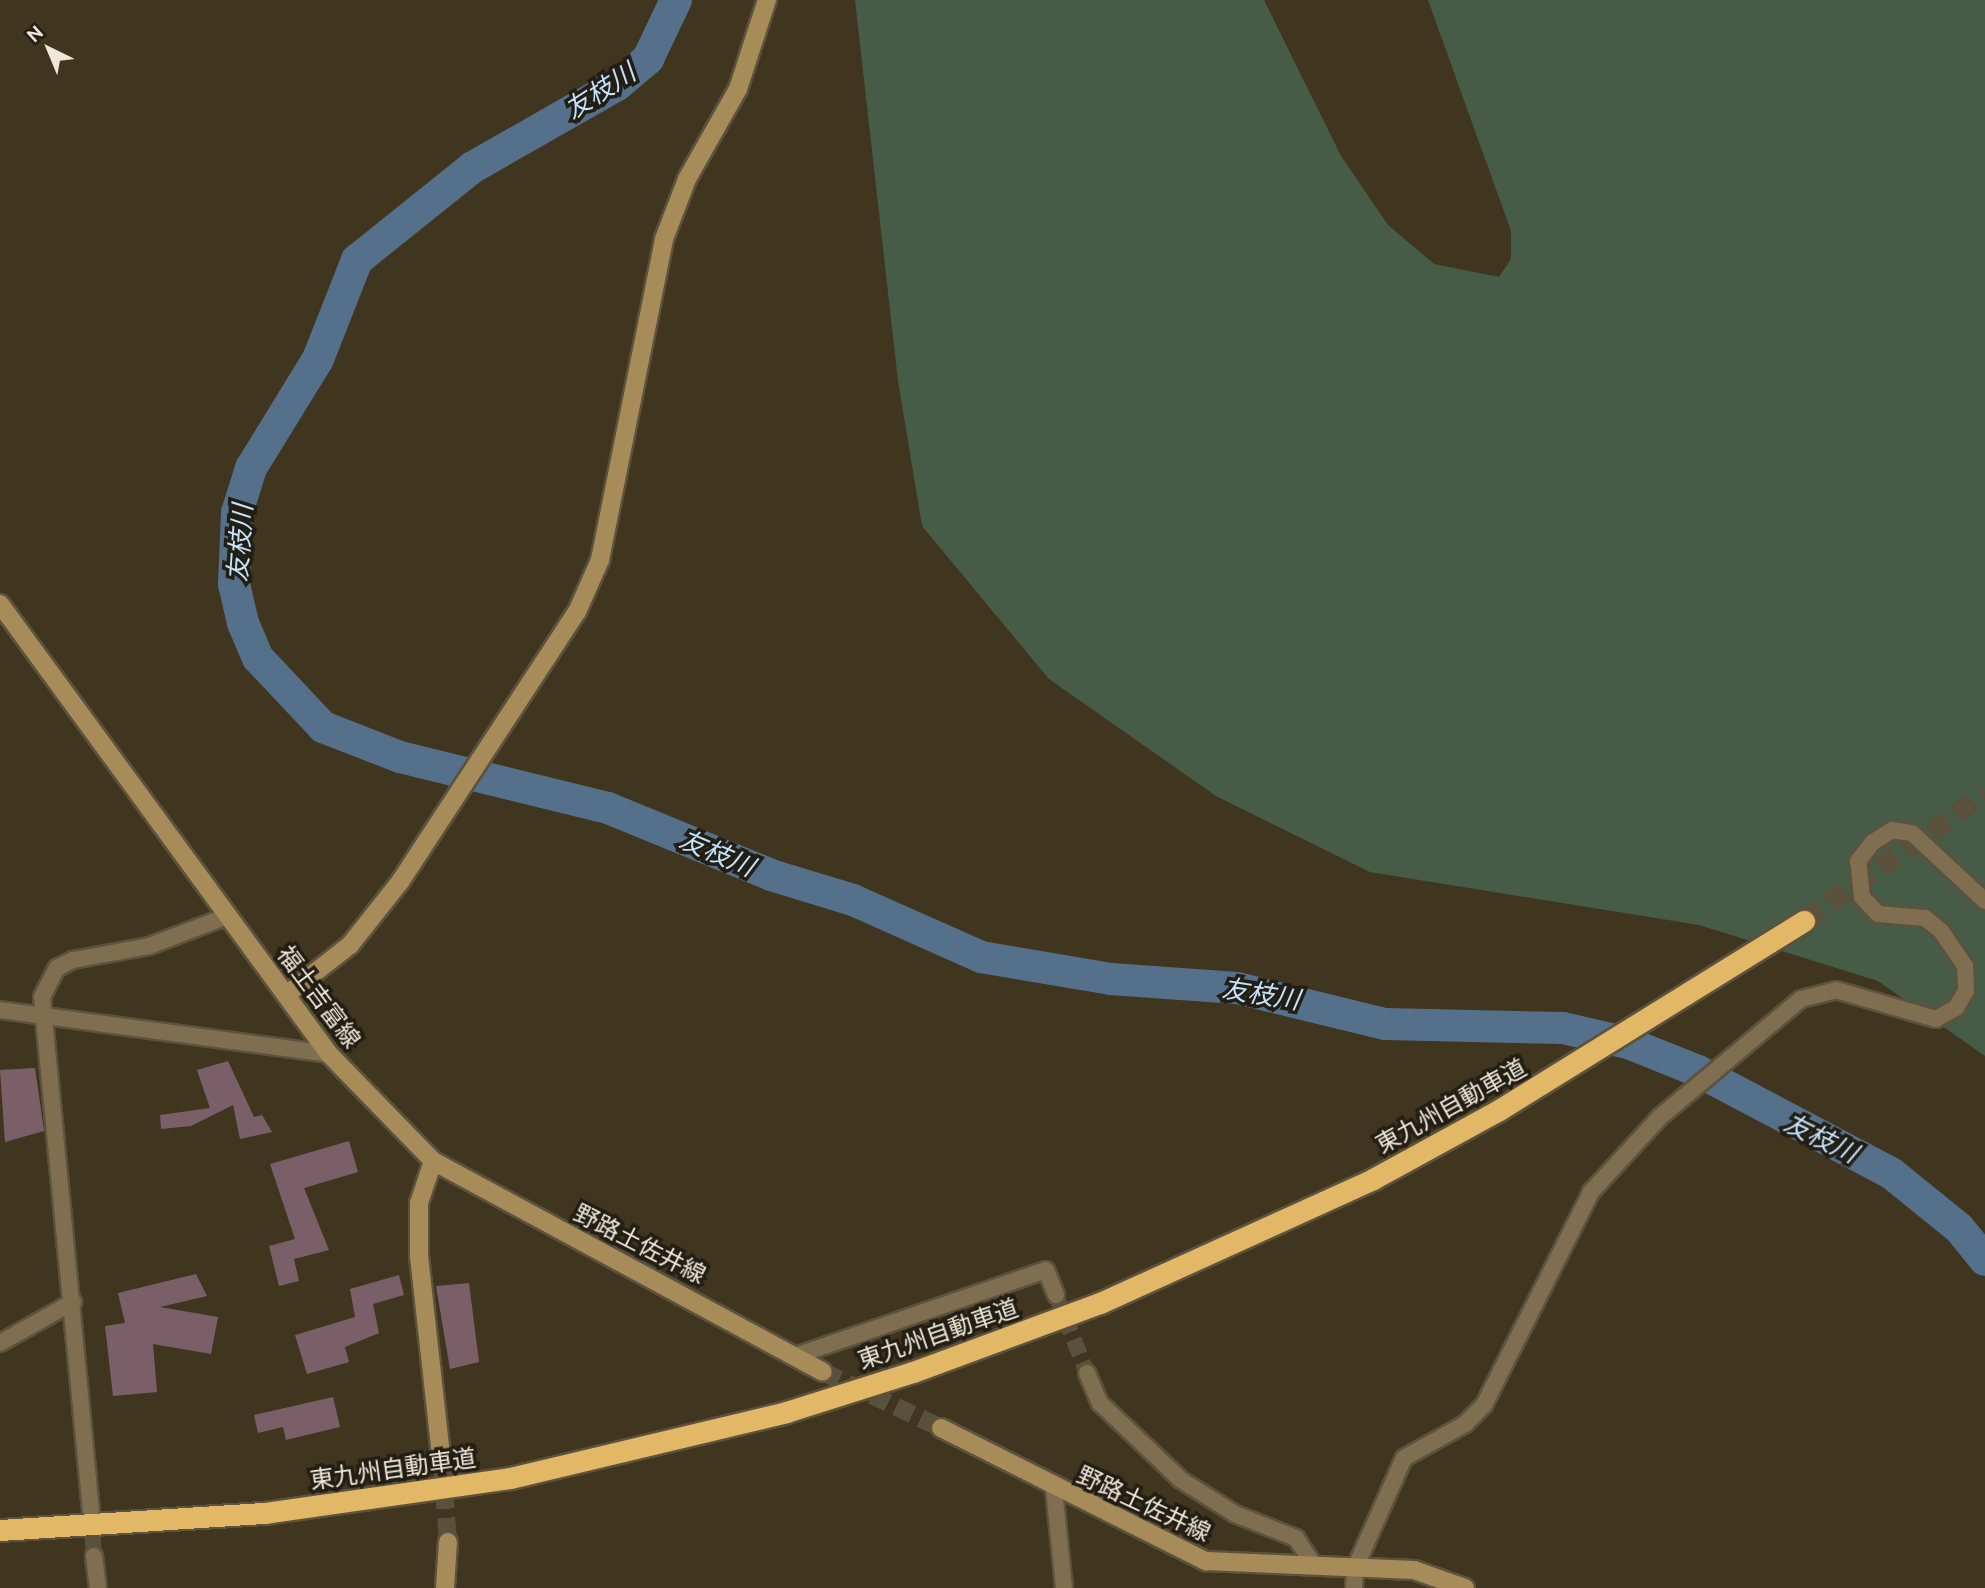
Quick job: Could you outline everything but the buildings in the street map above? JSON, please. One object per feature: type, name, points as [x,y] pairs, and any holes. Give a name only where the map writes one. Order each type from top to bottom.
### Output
[{"type":"highway","name":"東九州自動車道","points":[[0,1530],[129,1526],[382,1499],[626,1453],[786,1412],[1100,1303],[1373,1179],[1499,1110],[1688,996],[1804,921]]},
{"type":"main road","points":[[286,995],[350,945],[428,837],[577,612],[600,560],[664,239],[687,179],[738,89],[767,0]]},
{"type":"main road","name":"福土吉富線","points":[[0,604],[329,1054],[433,1161]]},
{"type":"main road","points":[[433,1161],[419,1203],[419,1256],[442,1464]]},
{"type":"main road","name":"野路土佐井線","points":[[433,1161],[823,1372]]},
{"type":"main road","name":"野路土佐井線","points":[[942,1428],[1054,1489],[1206,1561],[1414,1570],[1465,1588]]},
{"type":"main road","points":[[444,1588],[448,1542]]},
{"type":"street","points":[[1354,1588],[1355,1568],[1404,1458],[1465,1424],[1484,1405],[1591,1192],[1660,1117],[1801,999],[1836,990],[1910,1016],[1936,1019],[1956,1008],[1966,991],[1965,966],[1941,931],[1925,918],[1878,914],[1862,897],[1857,861],[1892,830],[1912,833],[1985,901]]},
{"type":"street","points":[[91,1511],[73,1302],[42,1021],[42,997],[57,968],[149,946],[228,916]]},
{"type":"street","points":[[0,1010],[42,1021],[329,1054]]},
{"type":"street","points":[[795,1356],[1046,1270],[1056,1295]]},
{"type":"street","points":[[0,1343],[73,1302]]},
{"type":"street","points":[[1087,1373],[1100,1403],[1181,1480],[1235,1514],[1296,1538],[1314,1566]]},
{"type":"street","points":[[1054,1489],[1064,1588]]},
{"type":"street","points":[[94,1556],[98,1588]]},
{"type":"green space","points":[[855,0],[1264,0],[1341,156],[1388,225],[1434,264],[1499,277],[1511,259],[1511,231],[1428,0],[1985,0],[1985,1056],[1878,981],[1699,925],[1370,872],[1216,796],[1049,679],[922,526],[898,381]]},
{"type":"waterway","name":"友枝川","points":[[676,0],[648,59],[617,85],[473,167],[357,260],[318,359],[251,468],[237,513],[234,584],[243,623],[258,658],[323,727],[400,757],[608,808],[771,875],[853,900],[981,957],[1111,979],[1237,988],[1385,1024],[1563,1028],[1628,1043],[1698,1071],[1891,1173],[1959,1228],[1985,1260]]},
{"type":"tunnel","points":[[1804,921],[1985,793]]},
{"type":"tunnel","points":[[1056,1295],[1087,1373]]},
{"type":"tunnel","points":[[823,1372],[941,1428]]},
{"type":"tunnel","points":[[442,1464],[448,1542]]},
{"type":"tunnel","points":[[91,1513],[94,1556]]}]
